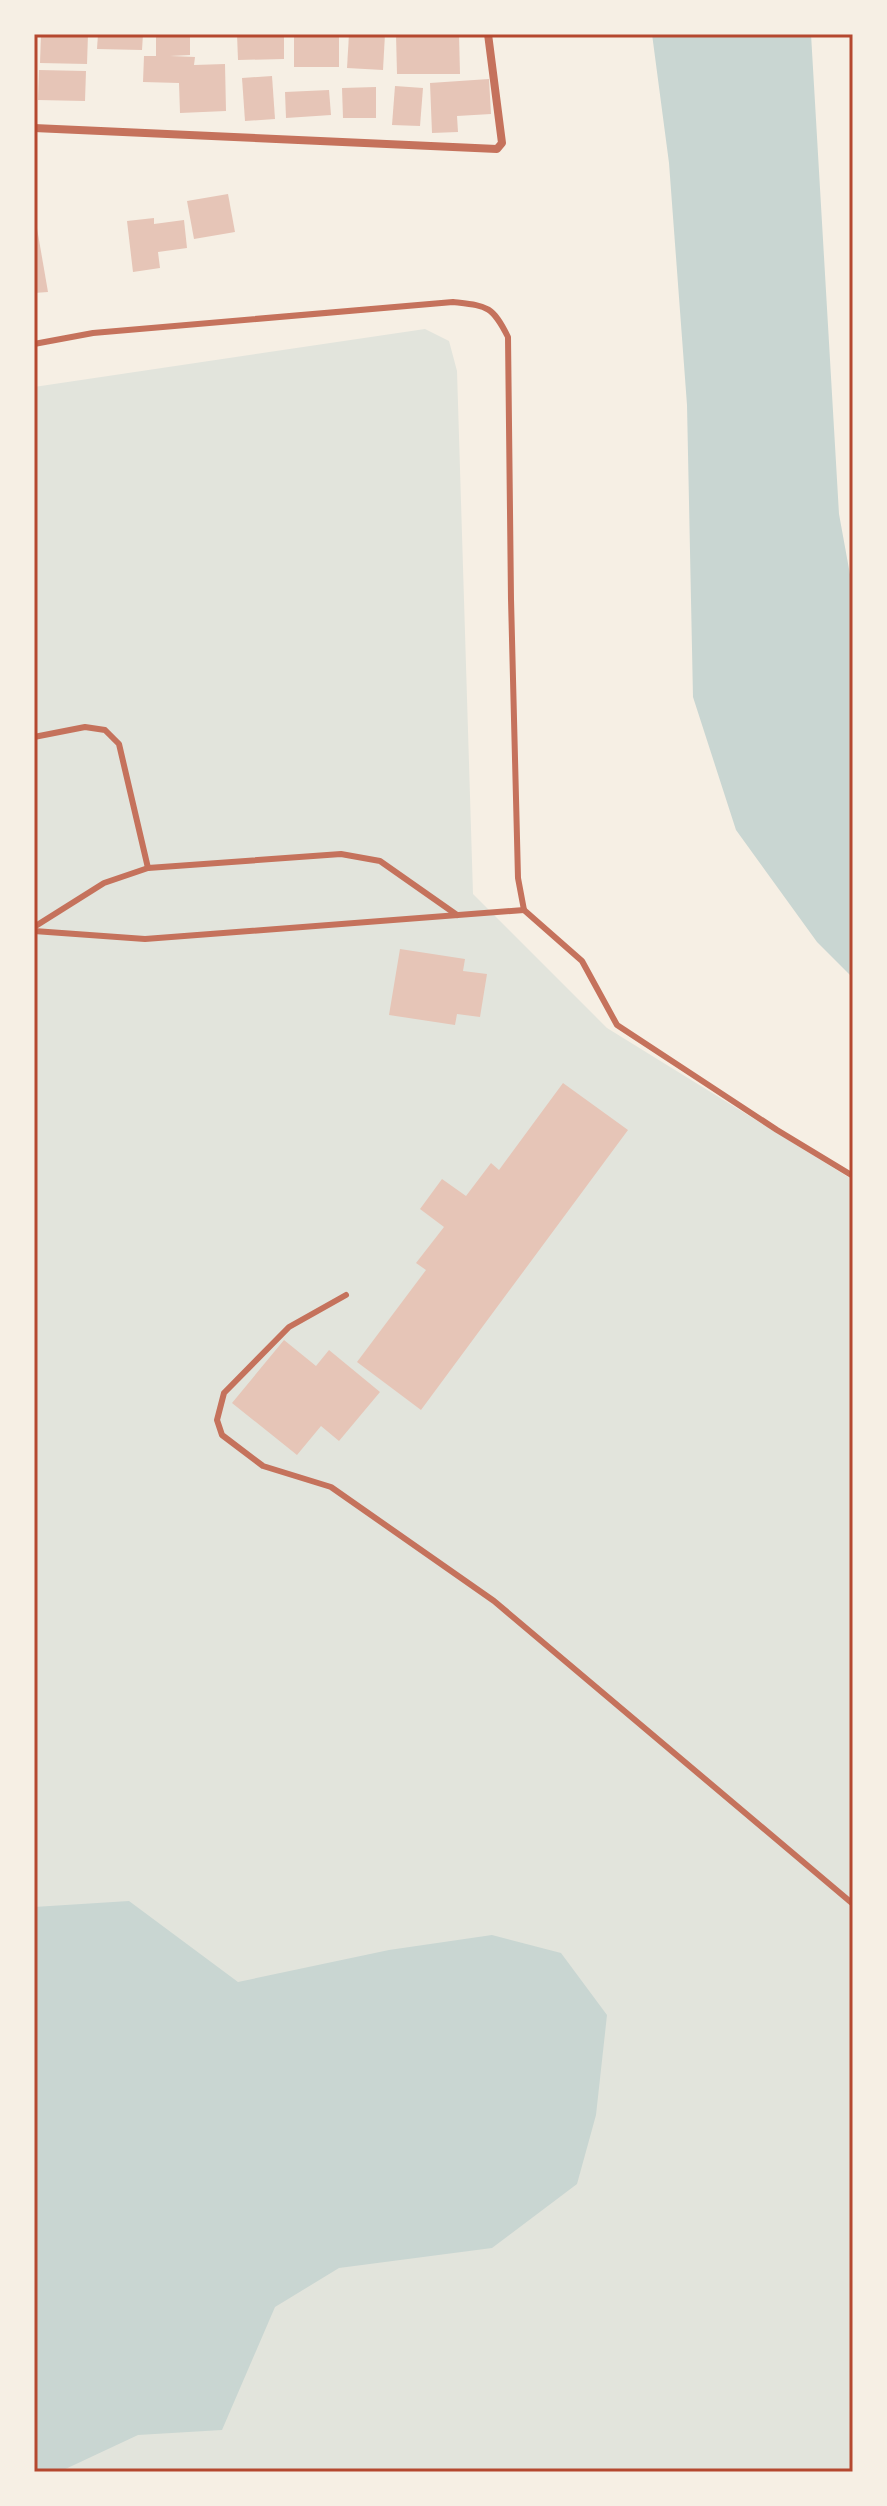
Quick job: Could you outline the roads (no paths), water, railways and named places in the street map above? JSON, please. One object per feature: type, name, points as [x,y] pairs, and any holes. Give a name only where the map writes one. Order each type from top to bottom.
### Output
[{"type":"street","points":[[34,128],[497,149],[502,143],[488,34]]},
{"type":"lane","points":[[34,344],[93,333],[453,302],[488,307],[497,316],[508,337],[518,878],[524,910],[582,961],[617,1025],[853,1176]]},
{"type":"lane","points":[[34,737],[85,727],[105,730],[119,744],[148,868]]},
{"type":"lane","points":[[34,929],[104,883],[148,868],[341,854],[380,861],[457,915]]},
{"type":"lane","points":[[34,929],[145,939],[524,910]]},
{"type":"lane","points":[[346,1295],[289,1327],[224,1393],[217,1420],[222,1435],[263,1466],[331,1487],[494,1601],[853,1904]]}]
